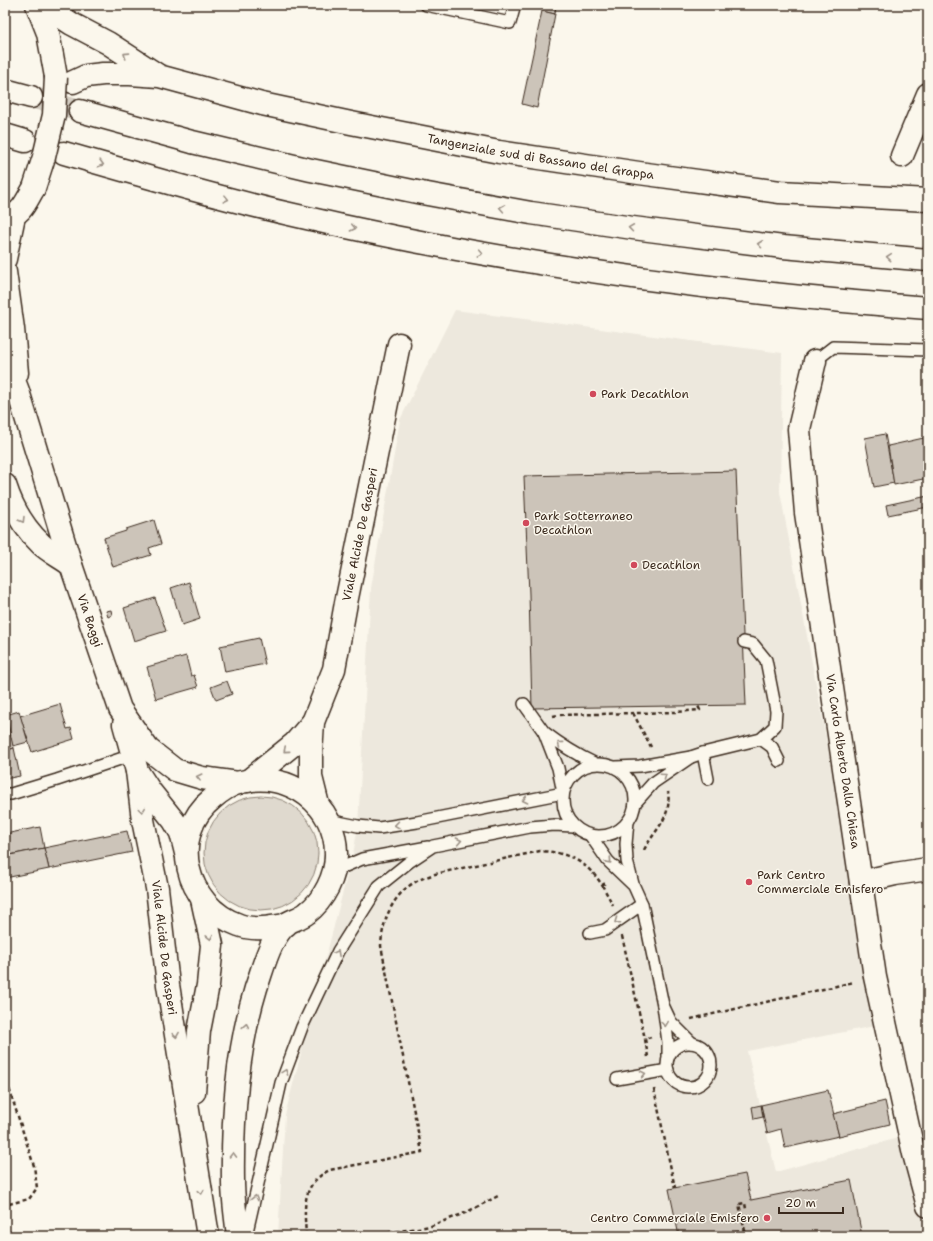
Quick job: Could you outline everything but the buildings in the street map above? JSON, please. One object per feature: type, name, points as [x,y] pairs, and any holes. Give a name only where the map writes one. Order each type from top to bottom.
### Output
[{"type":"main road","points":[[5,259],[10,218],[21,211],[34,188],[44,157],[54,115],[62,98],[64,80],[37,5]]},
{"type":"main road","name":"Tangenziale sud di Bassano del Grappa","points":[[43,5],[72,24],[108,43],[159,76]]},
{"type":"main road","name":"Tangenziale sud di Bassano del Grappa","points":[[64,80],[103,74],[159,76],[262,104],[499,152],[780,192],[928,200]]},
{"type":"main road","points":[[5,90],[31,97]]},
{"type":"main road","points":[[902,156],[928,94]]},
{"type":"main road","points":[[80,111],[192,142],[311,170],[422,193],[531,213],[775,246],[928,260]]},
{"type":"main road","points":[[64,153],[163,182],[287,214],[497,256],[689,284],[806,298],[928,308]]},
{"type":"main road","name":"Via Baggi","points":[[5,272],[18,391]]},
{"type":"main road","name":"Viale Alcide De Gasperi","points":[[135,763],[150,791],[174,821],[181,833],[188,869],[193,885],[202,899],[219,915],[240,926],[263,929],[286,925],[308,913],[325,894],[334,871],[336,854],[334,836],[323,812],[311,777],[310,754],[314,722],[334,669],[399,344]]},
{"type":"main road","name":"Via Baggi","points":[[5,357],[18,391],[72,565],[120,709],[148,750],[175,770],[202,778],[243,782]]},
{"type":"main road","name":"Via Carlo Alberto Dalla Chiesa","points":[[815,362],[800,429],[806,513],[876,977],[914,1154],[928,1206]]},
{"type":"main road","points":[[5,485],[9,497],[24,524],[41,544],[72,565]]},
{"type":"main road","name":"Viale Alcide De Gasperi","points":[[120,709],[135,763],[143,820],[157,888],[168,985],[208,1236]]},
{"type":"main road","name":"Viale Alcide De Gasperi","points":[[186,853],[189,834],[196,817],[207,803],[221,791],[243,782],[295,743],[314,722]]},
{"type":"main road","name":"Viale Alcide De Gasperi","points":[[243,782],[267,780],[286,784],[304,792],[323,812]]},
{"type":"main road","points":[[861,882],[895,874],[928,869]]},
{"type":"main road","name":"Viale Alcide De Gasperi","points":[[191,1126],[199,1031],[208,985],[212,945],[202,899]]},
{"type":"main road","name":"Viale Alcide De Gasperi","points":[[238,1236],[233,1167],[234,1112],[240,1059],[249,1011],[261,973],[273,943],[286,925]]},
{"type":"lane","points":[[426,5],[510,23],[514,5]]},
{"type":"lane","points":[[815,362],[833,347],[928,350]]},
{"type":"lane","points":[[636,802],[653,783],[691,757],[703,752],[761,739],[775,726],[776,710],[766,660],[753,644],[744,642]]},
{"type":"lane","points":[[524,704],[544,732],[558,768],[563,792]]},
{"type":"lane","points":[[544,732],[563,747],[594,763],[605,763],[616,767],[631,781],[635,792],[636,802],[628,822],[621,829],[611,834],[601,836],[590,835],[573,826],[567,819],[562,801],[565,785],[569,778],[594,763]]},
{"type":"lane","points":[[761,739],[772,747],[780,762]]},
{"type":"lane","points":[[703,752],[708,779]]},
{"type":"lane","points":[[616,767],[640,766],[691,757]]},
{"type":"lane","points":[[5,794],[11,794],[57,780],[135,763]]},
{"type":"lane","points":[[323,812],[358,826],[379,828],[417,822],[563,792]]},
{"type":"lane","points":[[628,822],[626,844],[627,861],[633,884],[642,904],[662,1005],[668,1042],[668,1066],[670,1076],[679,1084],[692,1087],[704,1081],[708,1076],[711,1063],[705,1050],[699,1045],[692,1043],[678,1046],[673,1050],[669,1056],[668,1066]]},
{"type":"lane","points":[[334,871],[362,859],[530,827],[554,825],[573,826]]},
{"type":"lane","points":[[590,835],[608,861],[633,884]]},
{"type":"lane","points":[[246,1236],[281,1083],[302,1027],[338,951],[379,886],[409,862],[433,846]]},
{"type":"lane","points":[[590,933],[605,930],[642,904]]},
{"type":"lane","points":[[662,1005],[672,1022],[692,1043]]},
{"type":"lane","points":[[617,1079],[668,1066]]},
{"type":"path","points":[[551,717],[558,715],[700,710],[698,706]]},
{"type":"path","points":[[633,713],[654,752]]},
{"type":"path","points":[[642,853],[651,838],[661,826],[666,816],[668,791]]},
{"type":"path","points":[[306,1236],[306,1196],[311,1185],[319,1177],[330,1170],[422,1152],[381,946],[382,933],[386,920],[400,893],[420,879],[435,874],[540,851],[554,852],[568,856],[580,862],[596,876],[610,898],[615,911]]},
{"type":"path","points":[[602,885],[608,881]]},
{"type":"path","points":[[621,930],[649,1063]]},
{"type":"path","points":[[688,1019],[876,977]]},
{"type":"path","points":[[644,1039],[652,1037]]},
{"type":"path","points":[[5,1076],[34,1166],[37,1188],[29,1199],[5,1205]]},
{"type":"path","points":[[653,1084],[675,1188]]},
{"type":"path","points":[[368,1236],[431,1226],[465,1213],[500,1196]]},
{"type":"path","points":[[746,1208],[745,1203],[739,1204],[746,1236]]},
{"type":"path","points":[[715,1236],[744,1230]]},
{"type":"shaded area","points":[[455,310],[782,353],[780,492],[880,1025],[747,1051],[776,1172],[898,1138],[928,1236],[278,1236],[285,1115],[354,849],[358,826],[371,588],[400,420]]},
{"type":"shaded area","points":[[261,796],[283,800],[301,813],[314,831],[318,853],[314,875],[301,893],[283,906],[261,910],[239,906],[221,893],[208,875],[204,853],[208,831],[221,813],[239,800]]},
{"type":"tunnel","points":[[31,97],[80,111]]},
{"type":"place","name":"Park Decathlon","points":[[593,394]]},
{"type":"place","name":"Park Sotterraneo Decathlon","points":[[526,523]]},
{"type":"place","name":"Decathlon","points":[[634,565]]},
{"type":"place","name":"Park Centro Commerciale Emisfero","points":[[749,882]]},
{"type":"place","name":"Centro Commerciale Emisfero","points":[[767,1218]]}]
